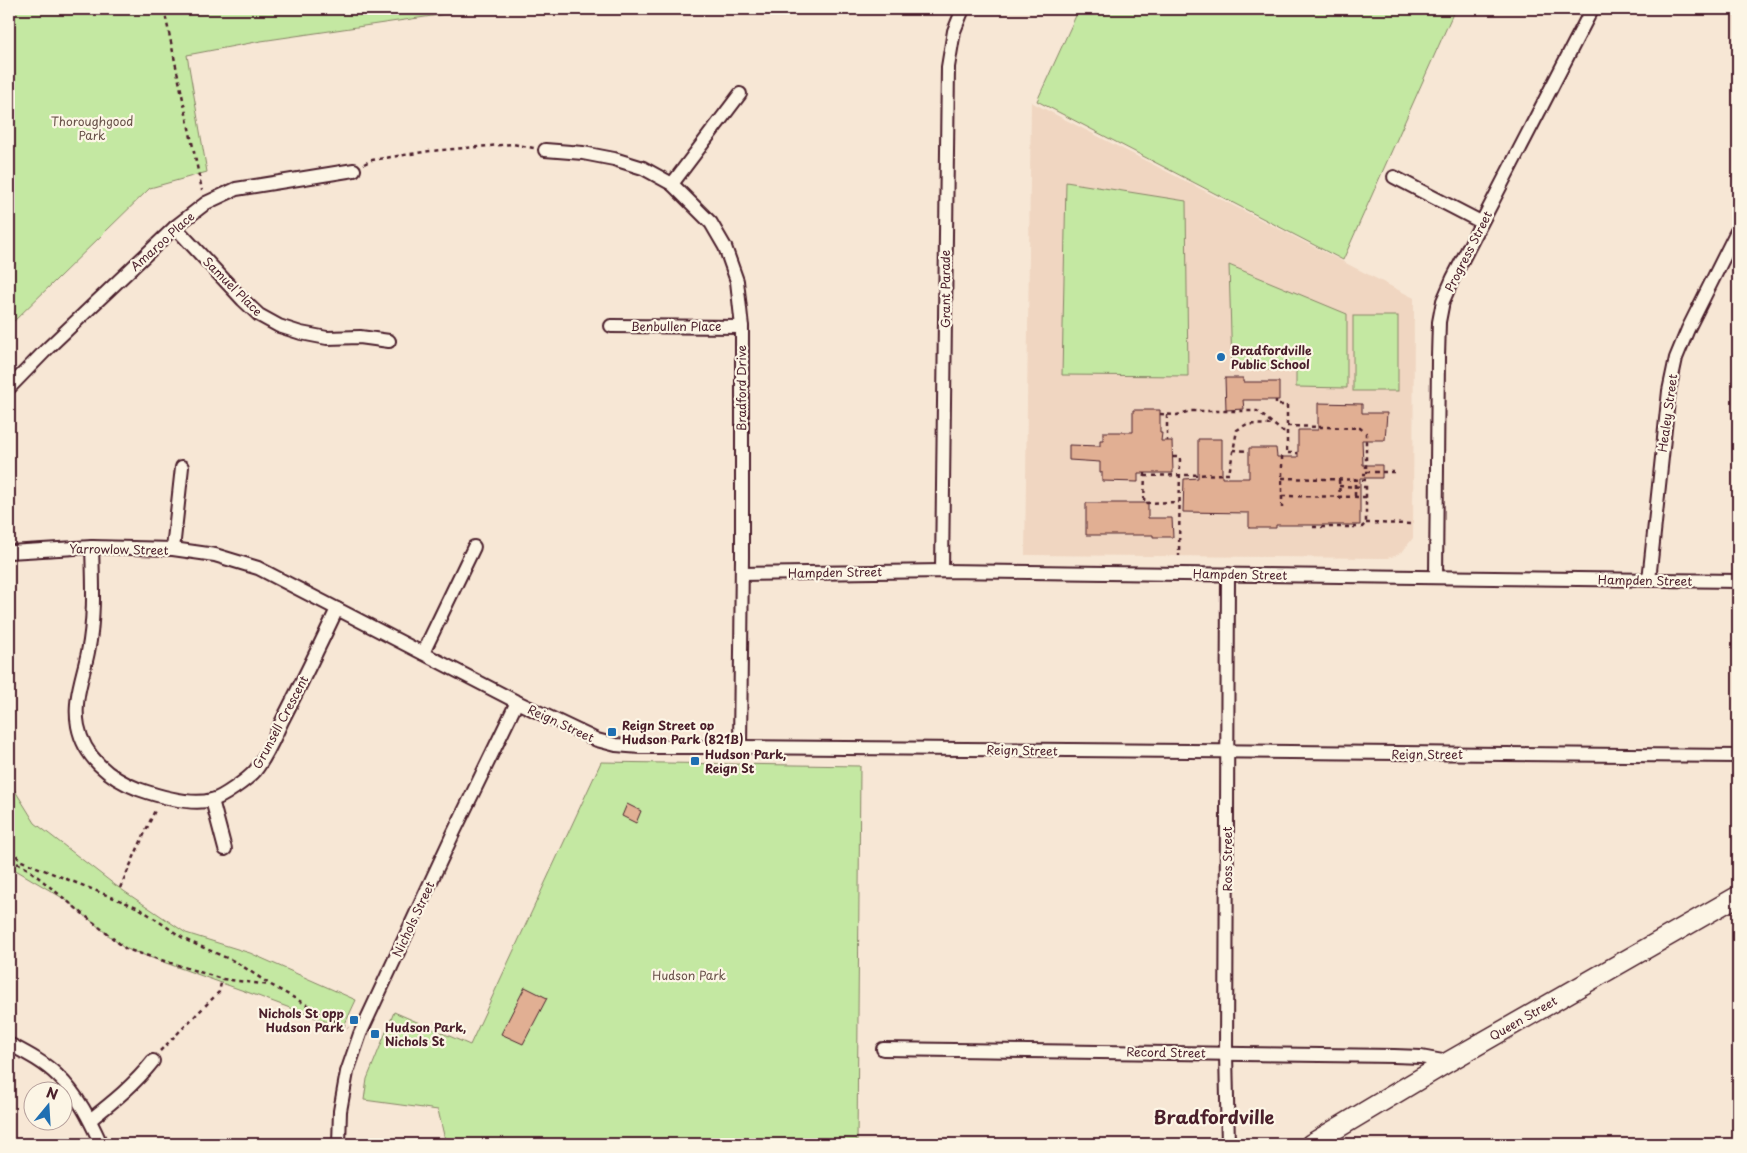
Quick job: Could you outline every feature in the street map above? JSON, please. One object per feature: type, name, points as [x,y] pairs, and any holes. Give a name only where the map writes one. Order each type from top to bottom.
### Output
[{"type":"street","name":"Grant Parade","points":[[942,571],[948,67],[954,31],[963,9]]},
{"type":"street","name":"Progress Street","points":[[1436,577],[1438,357],[1439,322],[1443,300],[1481,222],[1592,9]]},
{"type":"street","points":[[672,184],[740,94]]},
{"type":"street","name":"Bradford Drive","points":[[545,150],[583,153],[614,159],[643,168],[672,184],[711,224],[725,247],[737,281],[742,327],[740,747]]},
{"type":"street","name":"Amaroo Place","points":[[9,388],[47,349],[175,227],[206,203],[236,189],[354,170]]},
{"type":"street","points":[[1394,178],[1481,222]]},
{"type":"street","name":"Samuel Place","points":[[175,227],[243,300],[259,315],[279,326],[301,334],[327,338],[360,337],[389,341]]},
{"type":"street","name":"Healey Street","points":[[1648,580],[1668,391],[1676,358],[1688,328],[1738,229]]},
{"type":"street","name":"Benbullen Place","points":[[611,326],[742,327]]},
{"type":"street","points":[[172,549],[182,467]]},
{"type":"street","name":"Yarrowlow Street","points":[[9,552],[92,546],[172,549],[215,556],[258,568],[337,609]]},
{"type":"street","name":"Grunsell Crescent","points":[[92,546],[92,626],[76,702],[78,727],[88,751],[102,768],[123,783],[161,796],[182,801],[212,800],[236,787],[254,772],[262,761],[337,609]]},
{"type":"street","points":[[423,653],[474,547]]},
{"type":"street","name":"Hampden Street","points":[[742,574],[942,571],[1738,581]]},
{"type":"street","name":"Ross Street","points":[[1228,574],[1226,1054],[1228,1144]]},
{"type":"street","name":"Reign Street","points":[[337,609],[517,702],[597,740],[616,745],[640,747],[1738,756]]},
{"type":"street","name":"Nichols Street","points":[[339,1144],[340,1112],[347,1072],[360,1034],[517,702]]},
{"type":"street","points":[[212,800],[225,849]]},
{"type":"street","name":"Queen Street","points":[[1311,1144],[1448,1062],[1738,896]]},
{"type":"street","points":[[9,1044],[34,1058],[58,1076],[75,1096],[90,1120],[101,1144]]},
{"type":"street","name":"Record Street","points":[[884,1049],[1394,1056],[1421,1057],[1448,1062]]},
{"type":"street","points":[[90,1120],[139,1079],[153,1061]]},
{"type":"path","points":[[164,9],[196,164],[206,203]]},
{"type":"path","points":[[354,170],[372,160],[430,151],[512,144],[545,150]]},
{"type":"path","points":[[1276,400],[1276,405],[1287,405],[1287,452]]},
{"type":"path","points":[[1160,414],[1178,415],[1190,411],[1257,411],[1282,431],[1287,431]]},
{"type":"path","points":[[1167,414],[1167,441]]},
{"type":"path","points":[[1336,422],[1336,427]]},
{"type":"path","points":[[1358,422],[1358,428]]},
{"type":"path","points":[[1179,502],[1144,503],[1145,474],[1229,474],[1237,430],[1247,424],[1274,425]]},
{"type":"path","points":[[1287,426],[1358,428],[1366,433],[1366,468]]},
{"type":"path","points":[[1233,450],[1249,452]]},
{"type":"path","points":[[1276,452],[1298,453]]},
{"type":"path","points":[[1282,453],[1282,508]]},
{"type":"path","points":[[1173,457],[1180,457],[1179,556]]},
{"type":"path","points":[[1365,473],[1396,472]]},
{"type":"path","points":[[1282,478],[1355,479],[1366,481],[1366,523]]},
{"type":"path","points":[[1355,479],[1355,496]]},
{"type":"path","points":[[1339,480],[1340,498]]},
{"type":"path","points":[[1339,486],[1366,487]]},
{"type":"path","points":[[1282,496],[1366,497]]},
{"type":"path","points":[[1312,527],[1362,527],[1366,523],[1414,524]]},
{"type":"path","points":[[120,888],[161,796]]},
{"type":"path","points":[[9,842],[20,862],[126,949],[222,979],[273,986]]},
{"type":"path","points":[[9,862],[20,862],[139,908],[186,940],[224,956],[273,986],[360,1034]]},
{"type":"path","points":[[153,1061],[163,1047],[219,992],[222,979]]},
{"type":"shaded area","name":"Bradfordville Public School","points":[[1031,102],[1414,298],[1413,538],[1403,551],[1387,558],[1025,555]]},
{"type":"green space","name":"Thoroughgood Park","points":[[9,9],[480,9],[261,41],[187,55],[207,172],[150,188],[9,326]]},
{"type":"green space","points":[[1079,9],[1455,9],[1343,260],[1037,101]]},
{"type":"green space","points":[[1066,182],[1186,201],[1188,376],[1062,375]]},
{"type":"green space","points":[[1229,265],[1347,314],[1347,388],[1296,387],[1296,371],[1232,368]]},
{"type":"green space","points":[[1353,316],[1398,316],[1398,391],[1353,391]]},
{"type":"green space","name":"Hudson Park","points":[[601,762],[860,766],[857,1144],[446,1144],[438,1110],[364,1100],[367,1079],[394,1012],[470,1045]]},
{"type":"green space","points":[[9,781],[35,823],[115,885],[186,933],[250,953],[356,1000],[343,1028],[124,948],[66,900],[9,866]]},
{"type":"building","points":[[1225,378],[1243,378],[1243,382],[1279,382],[1279,400],[1243,400],[1244,409],[1226,410]]},
{"type":"building","points":[[1318,403],[1362,404],[1362,413],[1387,413],[1385,440],[1362,440],[1363,465],[1382,465],[1382,478],[1360,478],[1360,525],[1276,525],[1276,528],[1249,528],[1249,513],[1183,512],[1184,479],[1198,478],[1198,439],[1222,439],[1222,478],[1249,478],[1249,448],[1276,448],[1277,457],[1298,457],[1298,430],[1318,430]]},
{"type":"building","points":[[1133,410],[1160,410],[1161,441],[1172,441],[1173,473],[1138,473],[1138,482],[1102,481],[1100,462],[1069,460],[1069,445],[1100,446],[1100,440],[1103,440],[1103,432],[1133,432]]},
{"type":"building","points":[[1086,503],[1148,503],[1148,518],[1172,518],[1173,537],[1153,537],[1153,535],[1086,535]]},
{"type":"building","points":[[627,804],[641,811],[636,823],[622,816]]},
{"type":"building","points":[[525,987],[547,998],[523,1044],[501,1034]]},
{"type":"place","name":"Bradfordville Public School","points":[[1221,357]]},
{"type":"place","name":"Reign Street op Hudson Park (821B)","points":[[612,732]]},
{"type":"place","name":"Hudson Park, Reign St","points":[[695,761]]},
{"type":"place","name":"Nichols St opp Hudson Park","points":[[354,1020]]},
{"type":"place","name":"Hudson Park, Nichols St","points":[[375,1034]]},
{"type":"district","name":"Bradfordville","points":[[1214,1116]]}]
